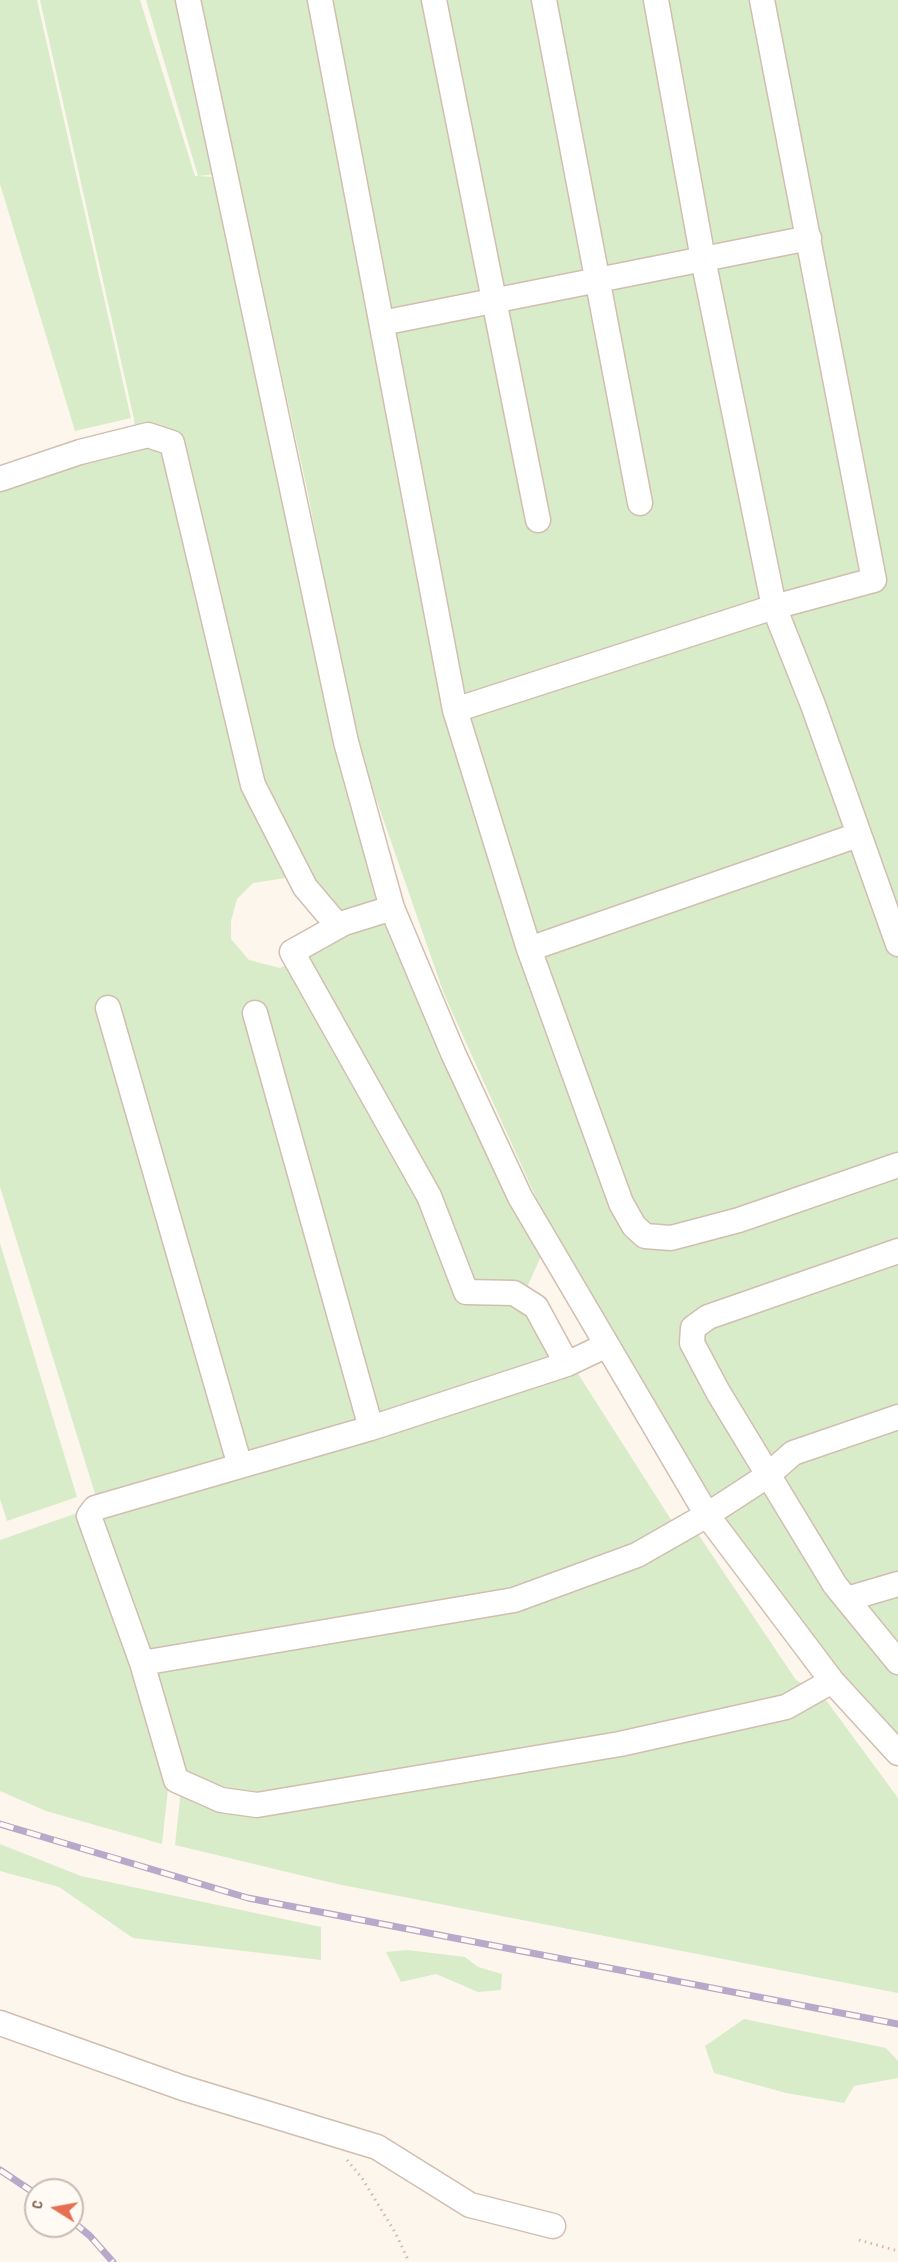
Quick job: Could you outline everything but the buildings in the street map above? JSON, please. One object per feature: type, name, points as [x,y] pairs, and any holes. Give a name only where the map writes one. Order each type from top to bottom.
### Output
[{"type":"street","points":[[188,0],[346,742],[392,908],[453,1053],[520,1197],[707,1515],[832,1681],[898,1753]]},
{"type":"street","points":[[320,0],[455,710],[529,949],[621,1203],[634,1226],[645,1236],[671,1238],[739,1220],[898,1165]]},
{"type":"street","points":[[434,0],[538,520]]},
{"type":"street","points":[[544,0],[596,280],[626,419],[640,503]]},
{"type":"street","points":[[656,0],[703,259],[774,607],[813,705],[898,944]]},
{"type":"street","points":[[455,710],[774,607],[874,580],[762,0]]},
{"type":"street","points":[[382,323],[809,238]]},
{"type":"street","points":[[0,478],[80,452],[148,435],[172,443],[253,784],[304,888],[338,926]]},
{"type":"street","points":[[529,949],[858,835]]},
{"type":"street","points":[[392,908],[338,926],[292,952],[429,1196],[466,1292],[514,1293],[536,1307],[567,1364]]},
{"type":"street","points":[[108,1008],[240,1466]]},
{"type":"street","points":[[255,1013],[371,1428]]},
{"type":"street","points":[[898,1251],[708,1317],[693,1328],[692,1343],[718,1392],[835,1585],[898,1662]]},
{"type":"street","points":[[607,1345],[567,1364],[371,1428],[95,1508],[89,1516],[142,1663],[176,1780],[221,1800],[256,1805],[620,1744],[786,1707],[832,1681]]},
{"type":"street","points":[[142,1663],[514,1600],[637,1555],[707,1515],[768,1476],[793,1453],[898,1418]]},
{"type":"street","points":[[847,1599],[898,1584]]},
{"type":"street","points":[[0,2022],[183,2088],[377,2147],[470,2205],[553,2226]]},
{"type":"path","points":[[343,2154],[362,2178],[396,2234],[409,2262]]},
{"type":"path","points":[[859,2240],[898,2251]]},
{"type":"green space","points":[[0,0],[37,0],[131,418],[75,431],[0,184]]},
{"type":"green space","points":[[40,0],[140,0],[195,176],[217,177],[349,778],[541,1256],[521,1301],[563,1357],[97,1500],[0,1187],[0,486],[135,440],[134,419]],"holes":[[[296,873],[336,938],[280,968],[249,960],[231,939],[231,921],[237,899],[253,883],[285,878]]]},
{"type":"green space","points":[[146,0],[175,0],[217,174],[198,176]]},
{"type":"green space","points":[[199,0],[898,0],[898,1739],[826,1655],[722,1523],[566,1264],[444,994],[354,735],[307,489]]},
{"type":"green space","points":[[0,1243],[77,1497],[7,1521],[0,1499]]},
{"type":"green space","points":[[575,1369],[677,1529],[514,1595],[142,1657],[93,1513]]},
{"type":"green space","points":[[83,1511],[170,1771],[162,1844],[46,1811],[0,1791],[0,1540]]},
{"type":"green space","points":[[696,1531],[796,1680],[823,1696],[898,1798],[898,1993],[337,1884],[175,1845],[182,1780],[150,1676],[164,1662],[514,1607]]},
{"type":"green space","points":[[0,1844],[81,1876],[321,1927],[321,1960],[133,1938],[59,1887],[0,1871]]},
{"type":"green space","points":[[407,1950],[465,1957],[478,1967],[502,1974],[501,1990],[478,1992],[436,1974],[401,1982],[386,1952]]},
{"type":"green space","points":[[744,2019],[886,2048],[898,2061],[898,2078],[854,2086],[844,2103],[786,2093],[714,2073],[705,2046]]},
{"type":"railway","points":[[0,1824],[248,1898],[898,2024]]},
{"type":"railway","points":[[0,2170],[24,2186]]},
{"type":"railway","points":[[84,2231],[113,2262]]}]
